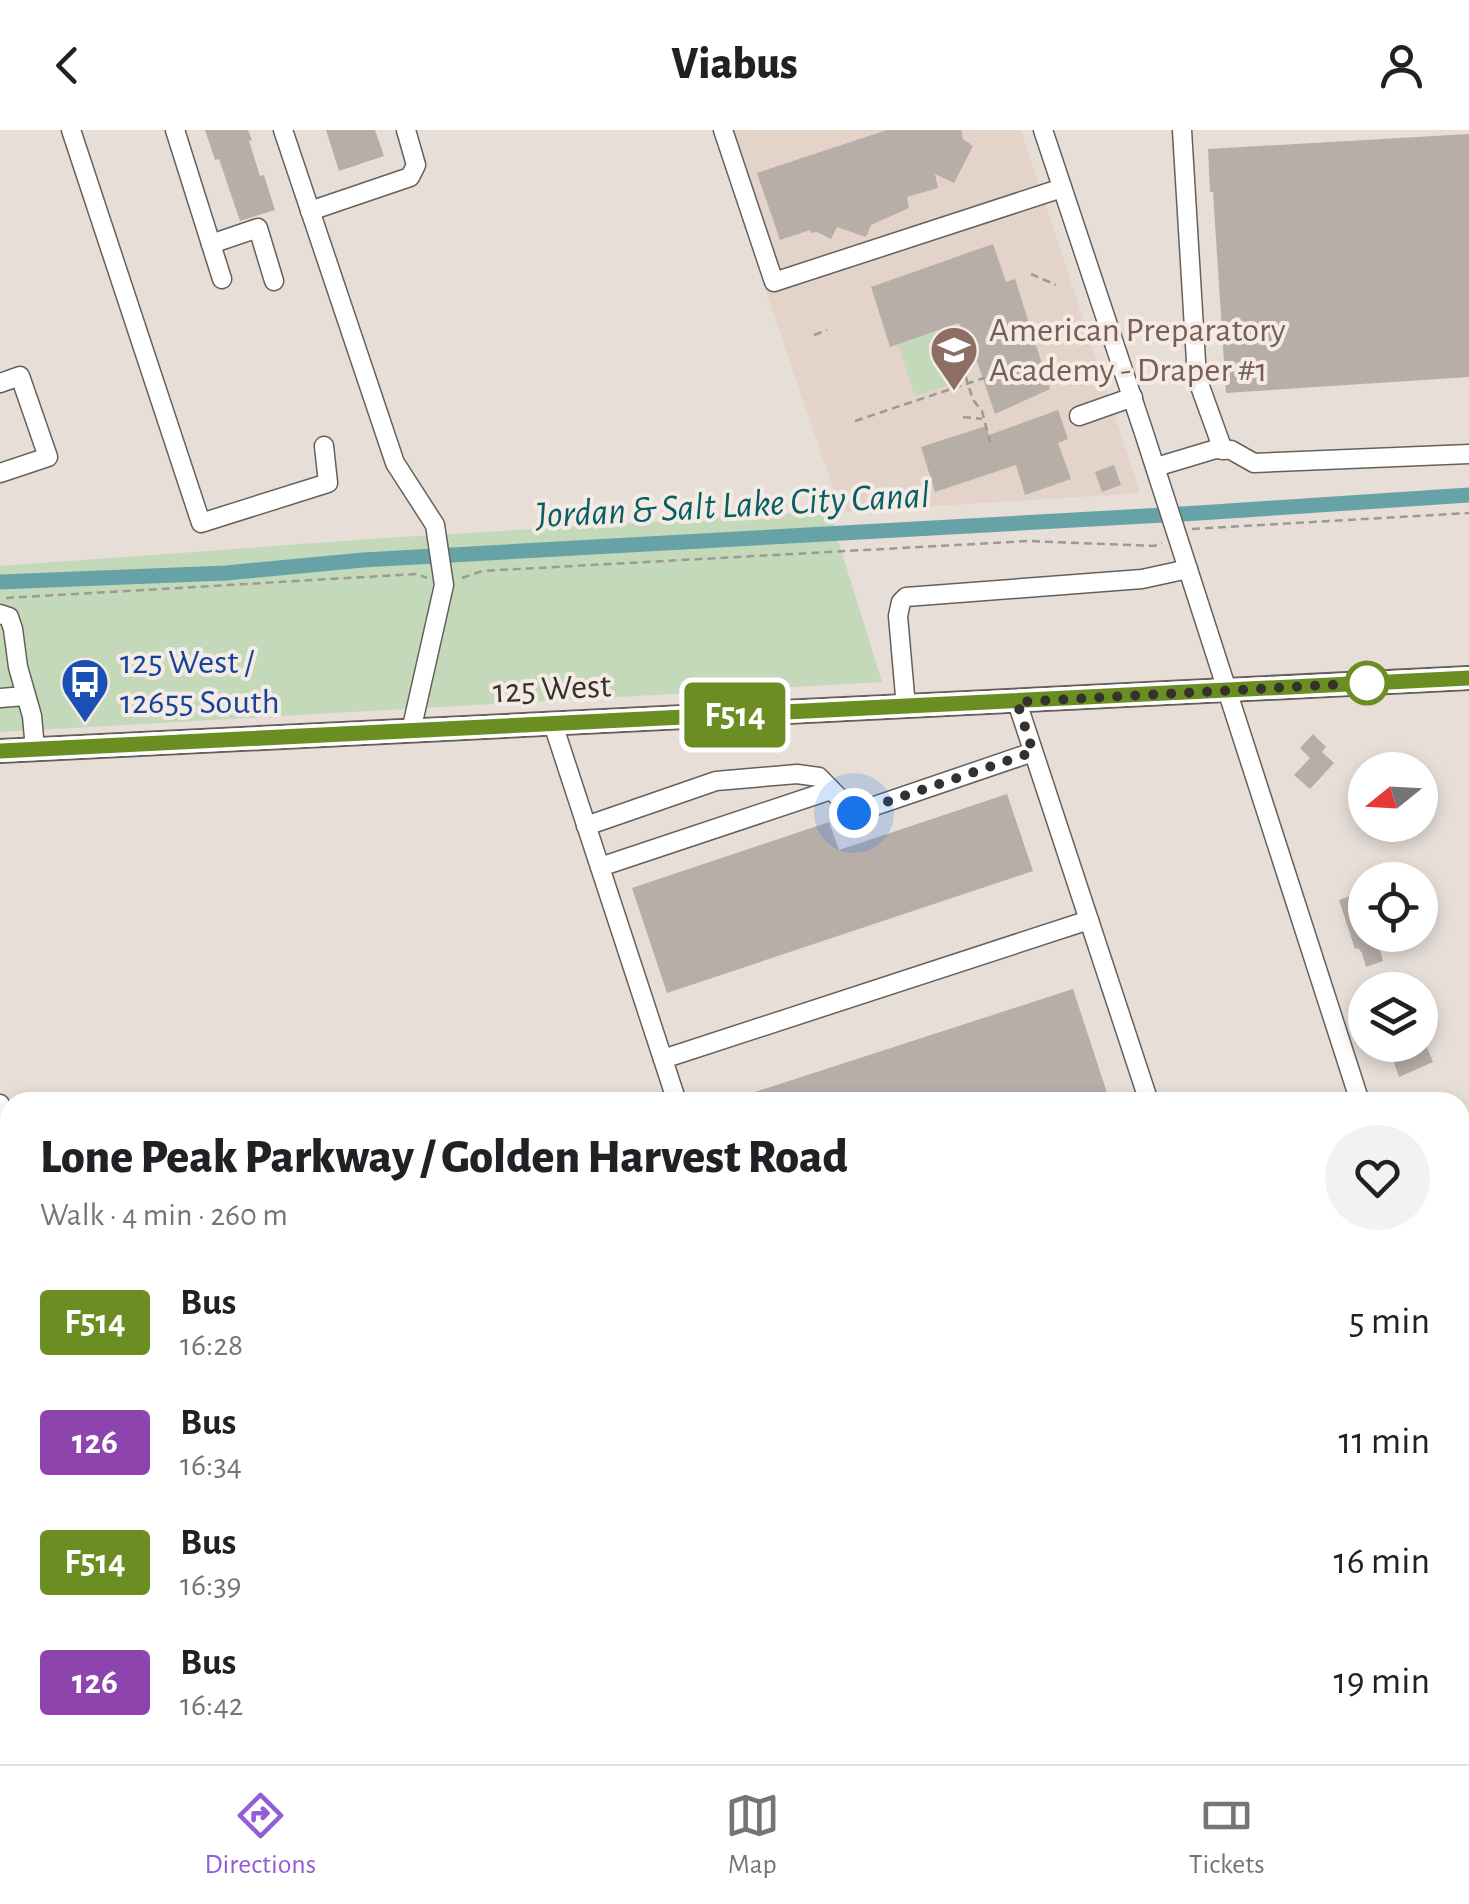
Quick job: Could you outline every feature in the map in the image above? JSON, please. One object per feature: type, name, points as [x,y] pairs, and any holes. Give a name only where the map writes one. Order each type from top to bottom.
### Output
[{"type":"main road","name":"125 West","points":[[0,751],[1469,678]]},
{"type":"street","points":[[71,130],[201,523],[328,483],[324,446]]},
{"type":"street","points":[[175,130],[222,280]]},
{"type":"street","points":[[284,130],[395,463],[435,525],[444,582],[411,731]]},
{"type":"street","points":[[310,211],[410,177],[416,165],[406,130]]},
{"type":"street","points":[[723,130],[774,282],[1062,188]]},
{"type":"street","points":[[1042,130],[1156,467],[1357,1092]]},
{"type":"street","points":[[1182,130],[1197,378],[1223,450]]},
{"type":"street","points":[[211,244],[258,228],[274,281]]},
{"type":"street","points":[[0,382],[20,376],[48,457],[0,473]]},
{"type":"street","points":[[1079,416],[1133,397]]},
{"type":"street","points":[[1156,467],[1216,449],[1231,450],[1254,463],[1469,454]]},
{"type":"street","points":[[906,707],[898,616],[906,597],[1142,579],[1188,569]]},
{"type":"street","points":[[0,614],[9,617],[14,629],[35,749]]},
{"type":"street","points":[[0,698],[25,696]]},
{"type":"street","points":[[1017,702],[1145,1092]]},
{"type":"street","points":[[553,724],[674,1092]]},
{"type":"street","points":[[586,826],[716,781],[797,774],[818,777],[854,813],[1033,752]]},
{"type":"street","points":[[600,867],[831,790]]},
{"type":"street","points":[[663,1058],[1088,920]]},
{"type":"path","points":[[1031,274],[1056,285]]},
{"type":"path","points":[[950,326],[990,442]]},
{"type":"path","points":[[814,335],[827,330]]},
{"type":"path","points":[[854,421],[984,378]]},
{"type":"path","points":[[963,416],[984,419]]},
{"type":"path","points":[[0,599],[417,574],[444,582],[482,571],[1029,541],[1154,546],[1176,532],[1193,529],[1469,513]]},
{"type":"shaded area","name":"American Preparatory Academy - Draper #1","points":[[716,130],[1021,130],[1140,493],[841,512]]},
{"type":"green space","points":[[950,326],[968,379],[915,396],[898,344]]},
{"type":"green space","points":[[829,511],[882,682],[0,732],[0,566]]},
{"type":"building","points":[[205,130],[248,130],[260,176],[264,175],[275,210],[240,221]]},
{"type":"building","points":[[326,130],[375,130],[384,156],[339,171]]},
{"type":"building","points":[[887,130],[961,130],[963,139],[973,146],[954,183],[935,174],[938,188],[907,197],[909,208],[871,225],[866,237],[837,227],[831,239],[810,230],[780,240],[757,173]]},
{"type":"building","points":[[1469,134],[1469,377],[1226,393],[1208,149]]},
{"type":"building","points":[[993,244],[1006,282],[1015,279],[1050,389],[995,414],[968,335],[963,336],[959,323],[890,347],[871,287]]},
{"type":"building","points":[[1058,410],[1068,439],[1058,443],[1071,479],[1025,495],[1016,465],[935,492],[921,447],[986,426],[989,435]]},
{"type":"building","points":[[1114,465],[1121,485],[1102,492],[1095,472]]},
{"type":"building","points":[[1313,734],[1326,747],[1322,752],[1334,763],[1310,789],[1294,775],[1310,758],[1300,748]]},
{"type":"building","points":[[1007,794],[1033,871],[667,993],[632,888],[829,822],[839,850]]},
{"type":"building","points":[[1348,897],[1348,928],[1339,900]]},
{"type":"building","points":[[1381,952],[1383,961],[1366,967],[1362,953]]},
{"type":"building","points":[[1073,989],[1107,1092],[755,1092]]},
{"type":"building","points":[[1394,1062],[1433,1062],[1399,1077]]},
{"type":"waterway","name":"Jordan & Salt Lake City Canal","points":[[0,582],[226,573],[363,560],[1469,495]]},
{"type":"bus line","name":"F514","points":[[0,751],[1469,678]]},
{"type":"place","name":"American Preparatory Academy - Draper #1","points":[[954,392]]},
{"type":"place","name":"125 West / 12655 South","points":[[85,724]]},
{"type":"route","points":[[854,813],[1033,752],[1017,702],[1367,683]]}]
